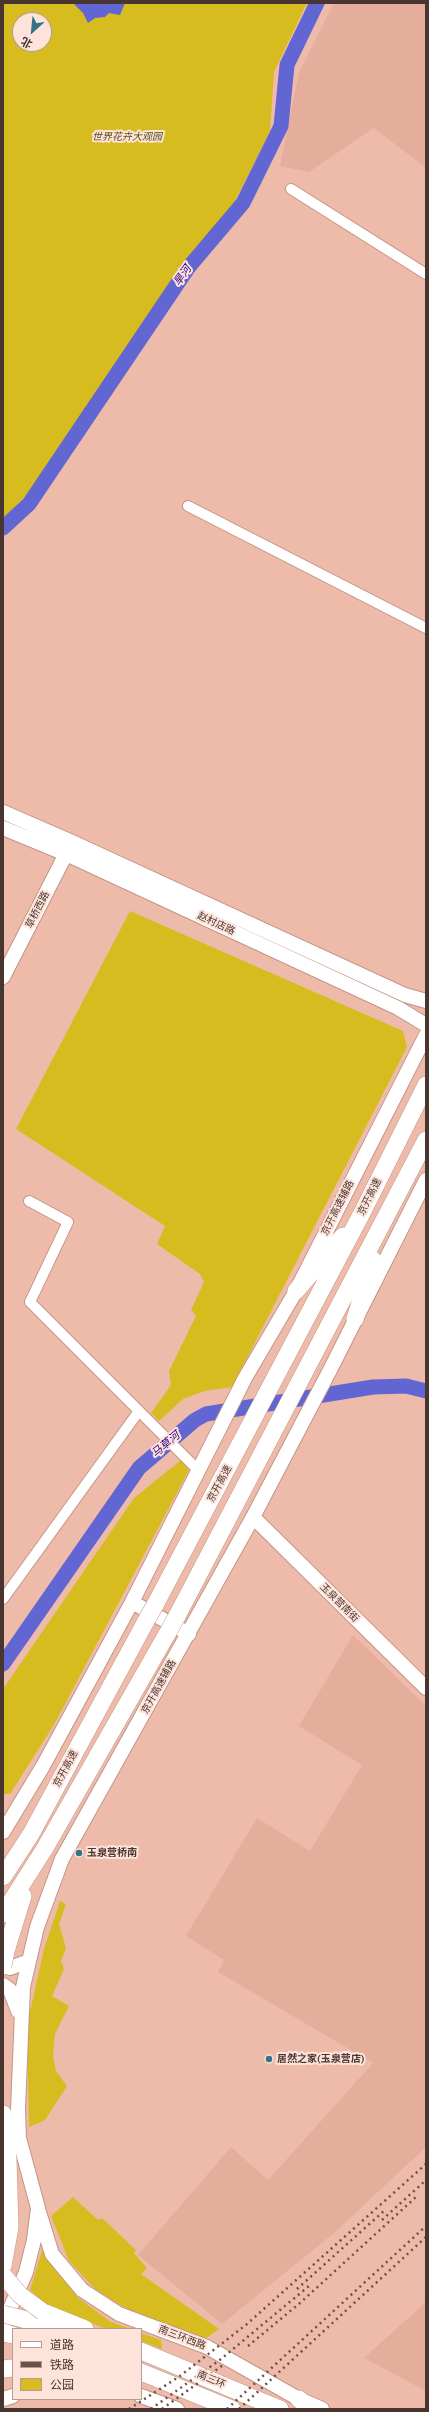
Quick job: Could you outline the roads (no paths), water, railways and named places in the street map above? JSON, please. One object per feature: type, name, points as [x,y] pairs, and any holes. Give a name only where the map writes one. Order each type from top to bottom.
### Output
[{"type":"highway","name":"京开高速","points":[[3,1877],[31,1834],[156,1605],[252,1425],[362,1213],[426,1085]]},
{"type":"highway","name":"京开高速","points":[[3,1914],[45,1848],[177,1616],[426,1140]]},
{"type":"highway","points":[[296,1291],[362,1213]]},
{"type":"highway","points":[[355,1319],[383,1224]]},
{"type":"highway","points":[[4,1960],[18,1908],[45,1848]]},
{"type":"highway","points":[[3,2114],[8,2159],[10,2227],[3,2266]]},
{"type":"highway","points":[[3,2275],[20,2295],[42,2312],[82,2328]]},
{"type":"highway","points":[[3,2314],[58,2328]]},
{"type":"highway","name":"南三环","points":[[142,2351],[280,2409]]},
{"type":"highway","name":"南三环","points":[[144,2374],[232,2409]]},
{"type":"street","points":[[292,189],[426,274]]},
{"type":"street","points":[[188,506],[426,628]]},
{"type":"street","name":"赵村店路","points":[[3,812],[69,848],[398,1008],[426,1025]]},
{"type":"street","name":"赵村店路","points":[[3,828],[69,848],[405,995],[426,1001]]},
{"type":"street","name":"草桥西路","points":[[3,978],[69,848]]},
{"type":"street","name":"京开高速辅路","points":[[199,1471],[245,1378],[296,1291],[426,1035]]},
{"type":"street","points":[[355,1319],[426,1180]]},
{"type":"street","points":[[3,1832],[44,1766],[132,1602],[199,1471],[30,1302],[68,1222],[29,1201]]},
{"type":"street","name":"京开高速辅路","points":[[21,2021],[22,1987],[37,1927],[62,1859],[253,1517],[305,1419],[355,1319]]},
{"type":"street","points":[[3,1598],[139,1411]]},
{"type":"street","name":"玉泉营南街","points":[[253,1517],[426,1688]]},
{"type":"street","points":[[132,1602],[189,1634]]},
{"type":"street","points":[[4,1960],[10,1968],[29,1961]]},
{"type":"street","points":[[3,1985],[10,1990],[21,2021]]},
{"type":"street","name":"南三环西路","points":[[21,2021],[18,2109],[19,2138],[52,2254],[82,2290],[120,2314],[207,2347],[304,2404],[322,2409]]},
{"type":"street","points":[[3,2325],[26,2272],[34,2240],[38,2208]]},
{"type":"street","points":[[142,2396],[177,2409]]},
{"type":"waterway","name":"旱河","points":[[3,528],[29,504],[188,268],[243,203],[281,126],[287,65],[317,3]]},
{"type":"waterway","name":"马草河","points":[[3,1664],[139,1468],[195,1420],[206,1414],[373,1387],[406,1386],[426,1391]]},
{"type":"railway","points":[[129,2409],[180,2376],[247,2324],[426,2164]]},
{"type":"railway","points":[[382,2220],[426,2180]]},
{"type":"railway","points":[[248,2346],[300,2303],[416,2197]]},
{"type":"railway","points":[[297,2289],[385,2210]]},
{"type":"railway","points":[[227,2409],[426,2226]]},
{"type":"railway","points":[[239,2409],[426,2237]]},
{"type":"railway","points":[[151,2409],[221,2359],[309,2286]]},
{"type":"railway","points":[[162,2409],[223,2365]]},
{"type":"place","name":"玉泉营桥南","points":[[79,1853]]},
{"type":"place","name":"居然之家(玉泉营店)","points":[[269,2059]]},
{"type":"park label","name":"世界花卉大观园","points":[[127,137]]}]
